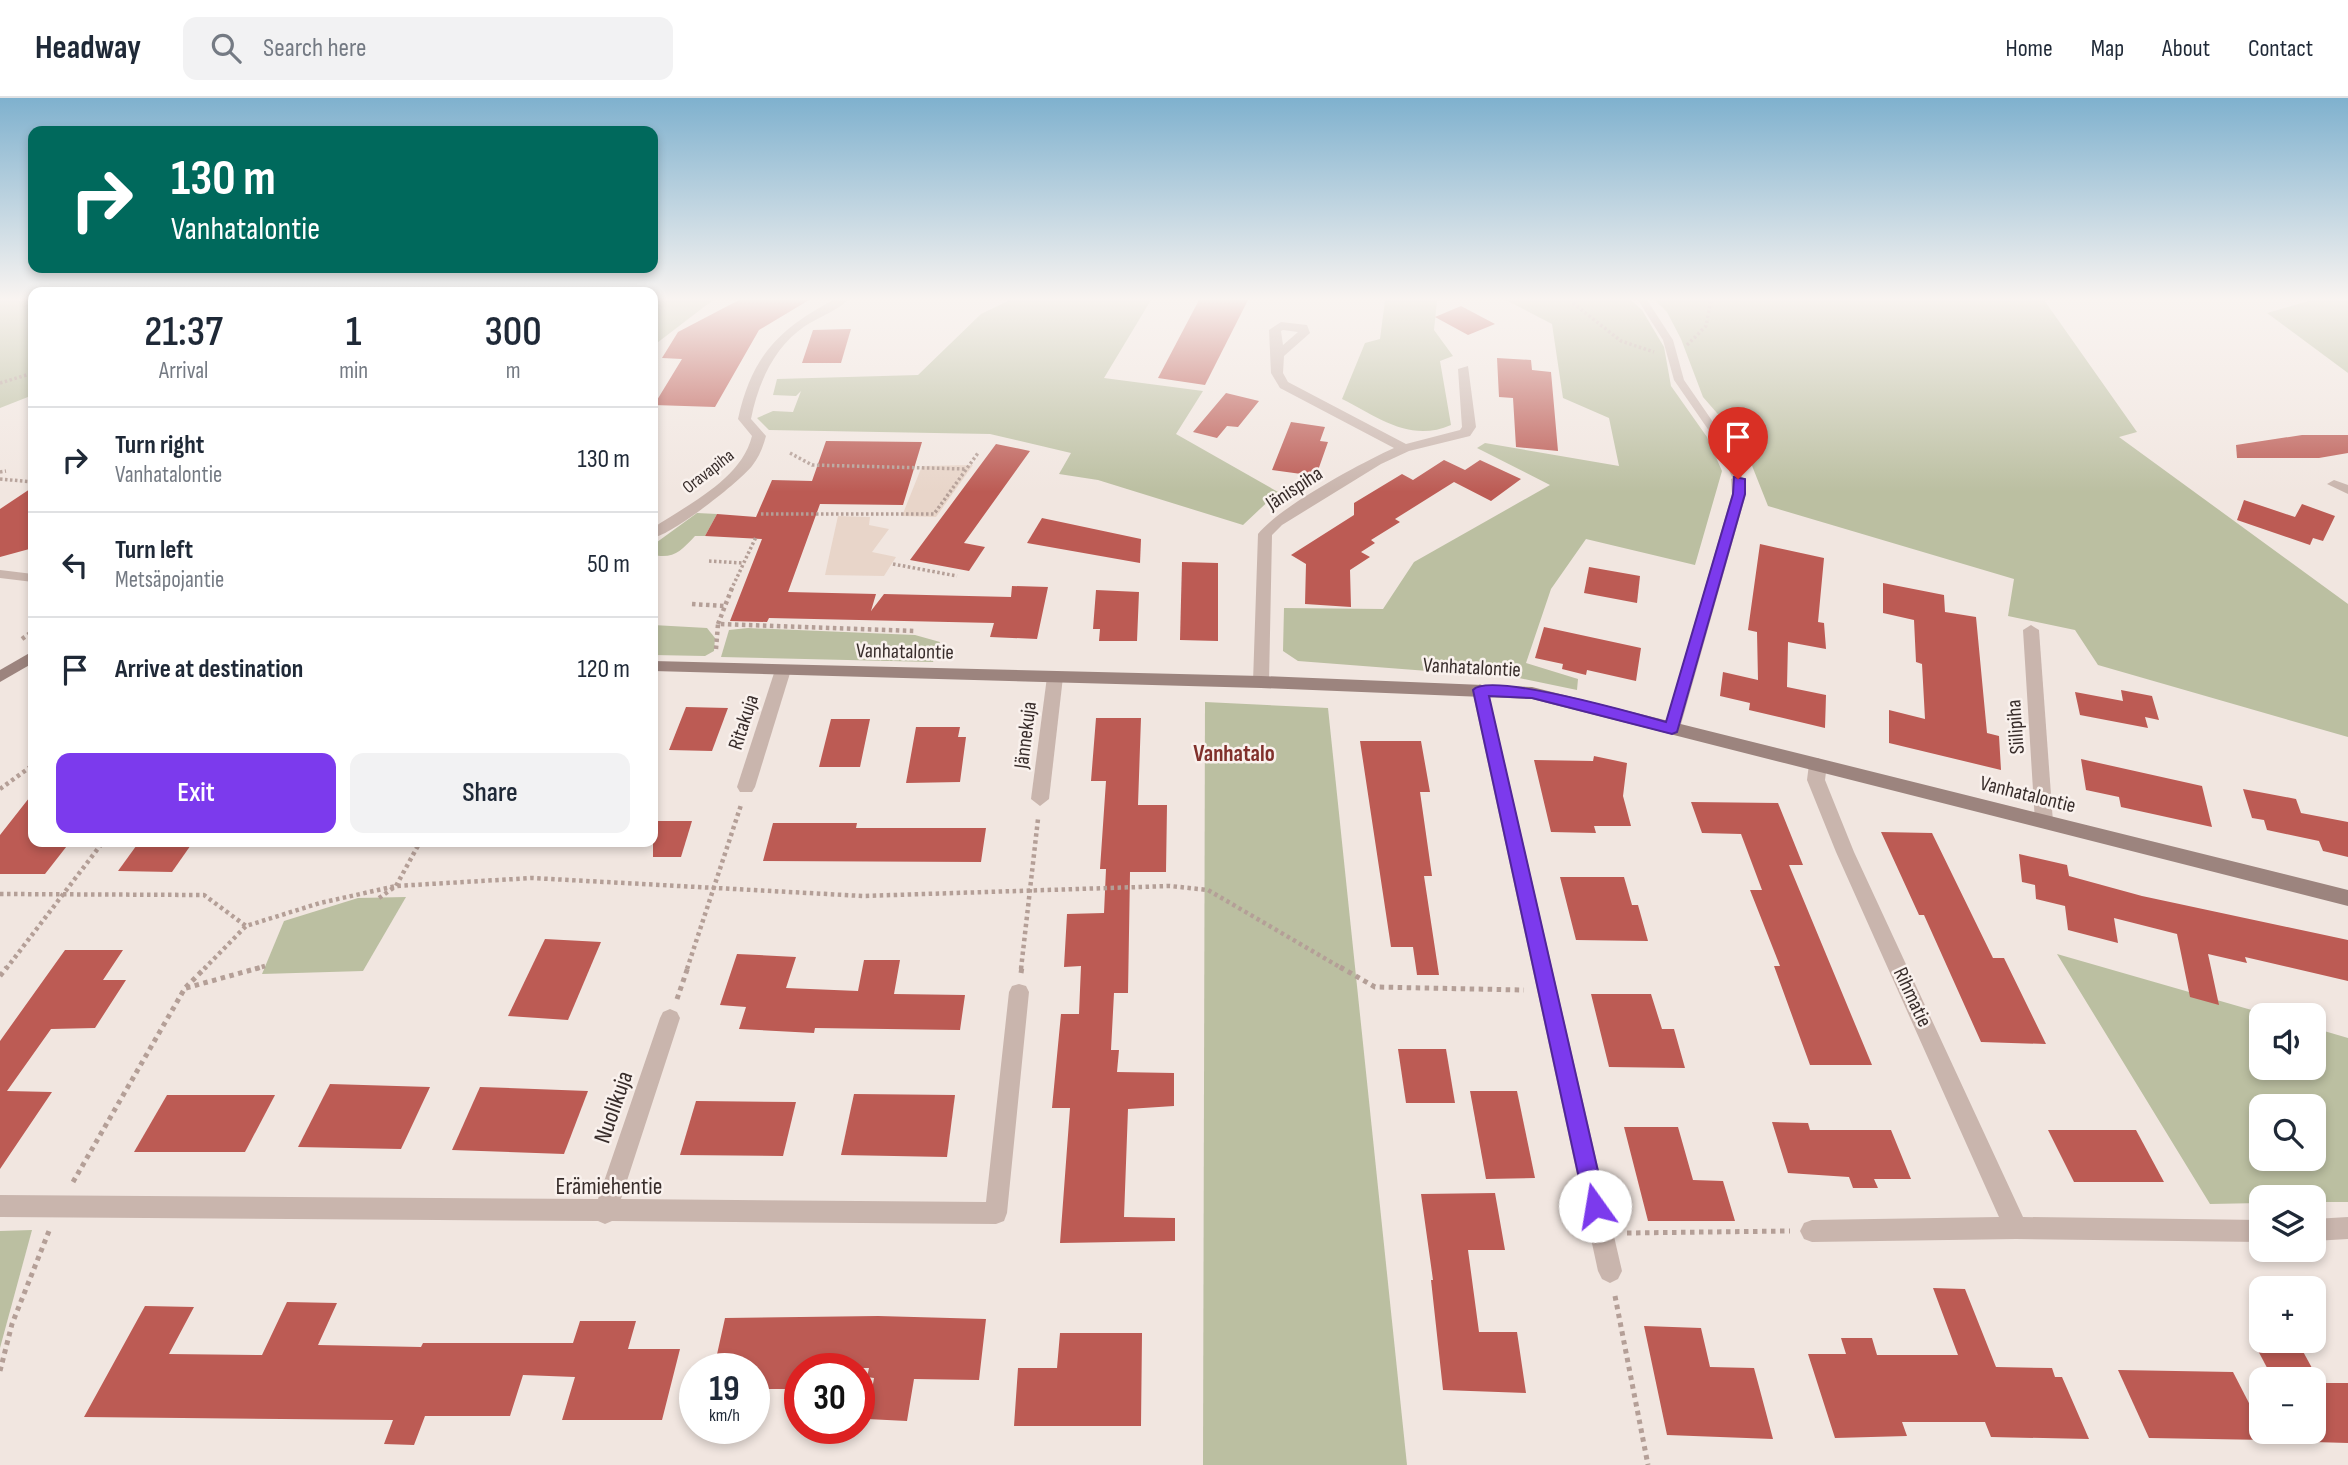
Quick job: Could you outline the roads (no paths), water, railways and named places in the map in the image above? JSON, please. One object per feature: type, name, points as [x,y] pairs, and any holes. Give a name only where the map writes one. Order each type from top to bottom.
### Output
[{"type":"street","name":"Oravapiha","points":[[658,530],[733,478],[752,458],[759,447],[759,436],[744,419],[747,401],[766,364]]},
{"type":"street","points":[[1276,364],[1277,377],[1284,385],[1404,448]]},
{"type":"street","name":"Jänispiha","points":[[1261,682],[1265,534],[1277,522],[1365,468],[1404,448],[1465,433],[1469,427],[1464,369]]},
{"type":"street","points":[[1672,728],[1739,494],[1738,479]]},
{"type":"street","name":"Siilipiha","points":[[2031,630],[2045,822]]},
{"type":"street","points":[[0,677],[28,659]]},
{"type":"street","name":"Vanhatalontie","points":[[658,666],[1261,682],[1532,693],[2348,898]]},
{"type":"street","name":"Ritakuja","points":[[746,787],[783,670]]},
{"type":"street","name":"Jännekuja","points":[[1040,799],[1055,677]]},
{"type":"street","points":[[1480,690],[1611,1271]]},
{"type":"street","name":"Rihmatie","points":[[1818,764],[1816,780],[1845,852],[2016,1228]]},
{"type":"street","name":"Erämiehentie","points":[[0,1206],[605,1213],[996,1213],[1019,992]]},
{"type":"street","name":"Nuolikuja","points":[[605,1213],[670,1018]]},
{"type":"street","points":[[1812,1231],[2016,1228],[2249,1231]]},
{"type":"street","points":[[2326,1229],[2348,1228]]},
{"type":"lane","points":[[1676,364],[1679,380],[1719,438],[1738,479]]},
{"type":"lane","points":[[0,574],[28,577]]},
{"type":"district","name":"Vanhatalo","points":[[1234,753]]}]
